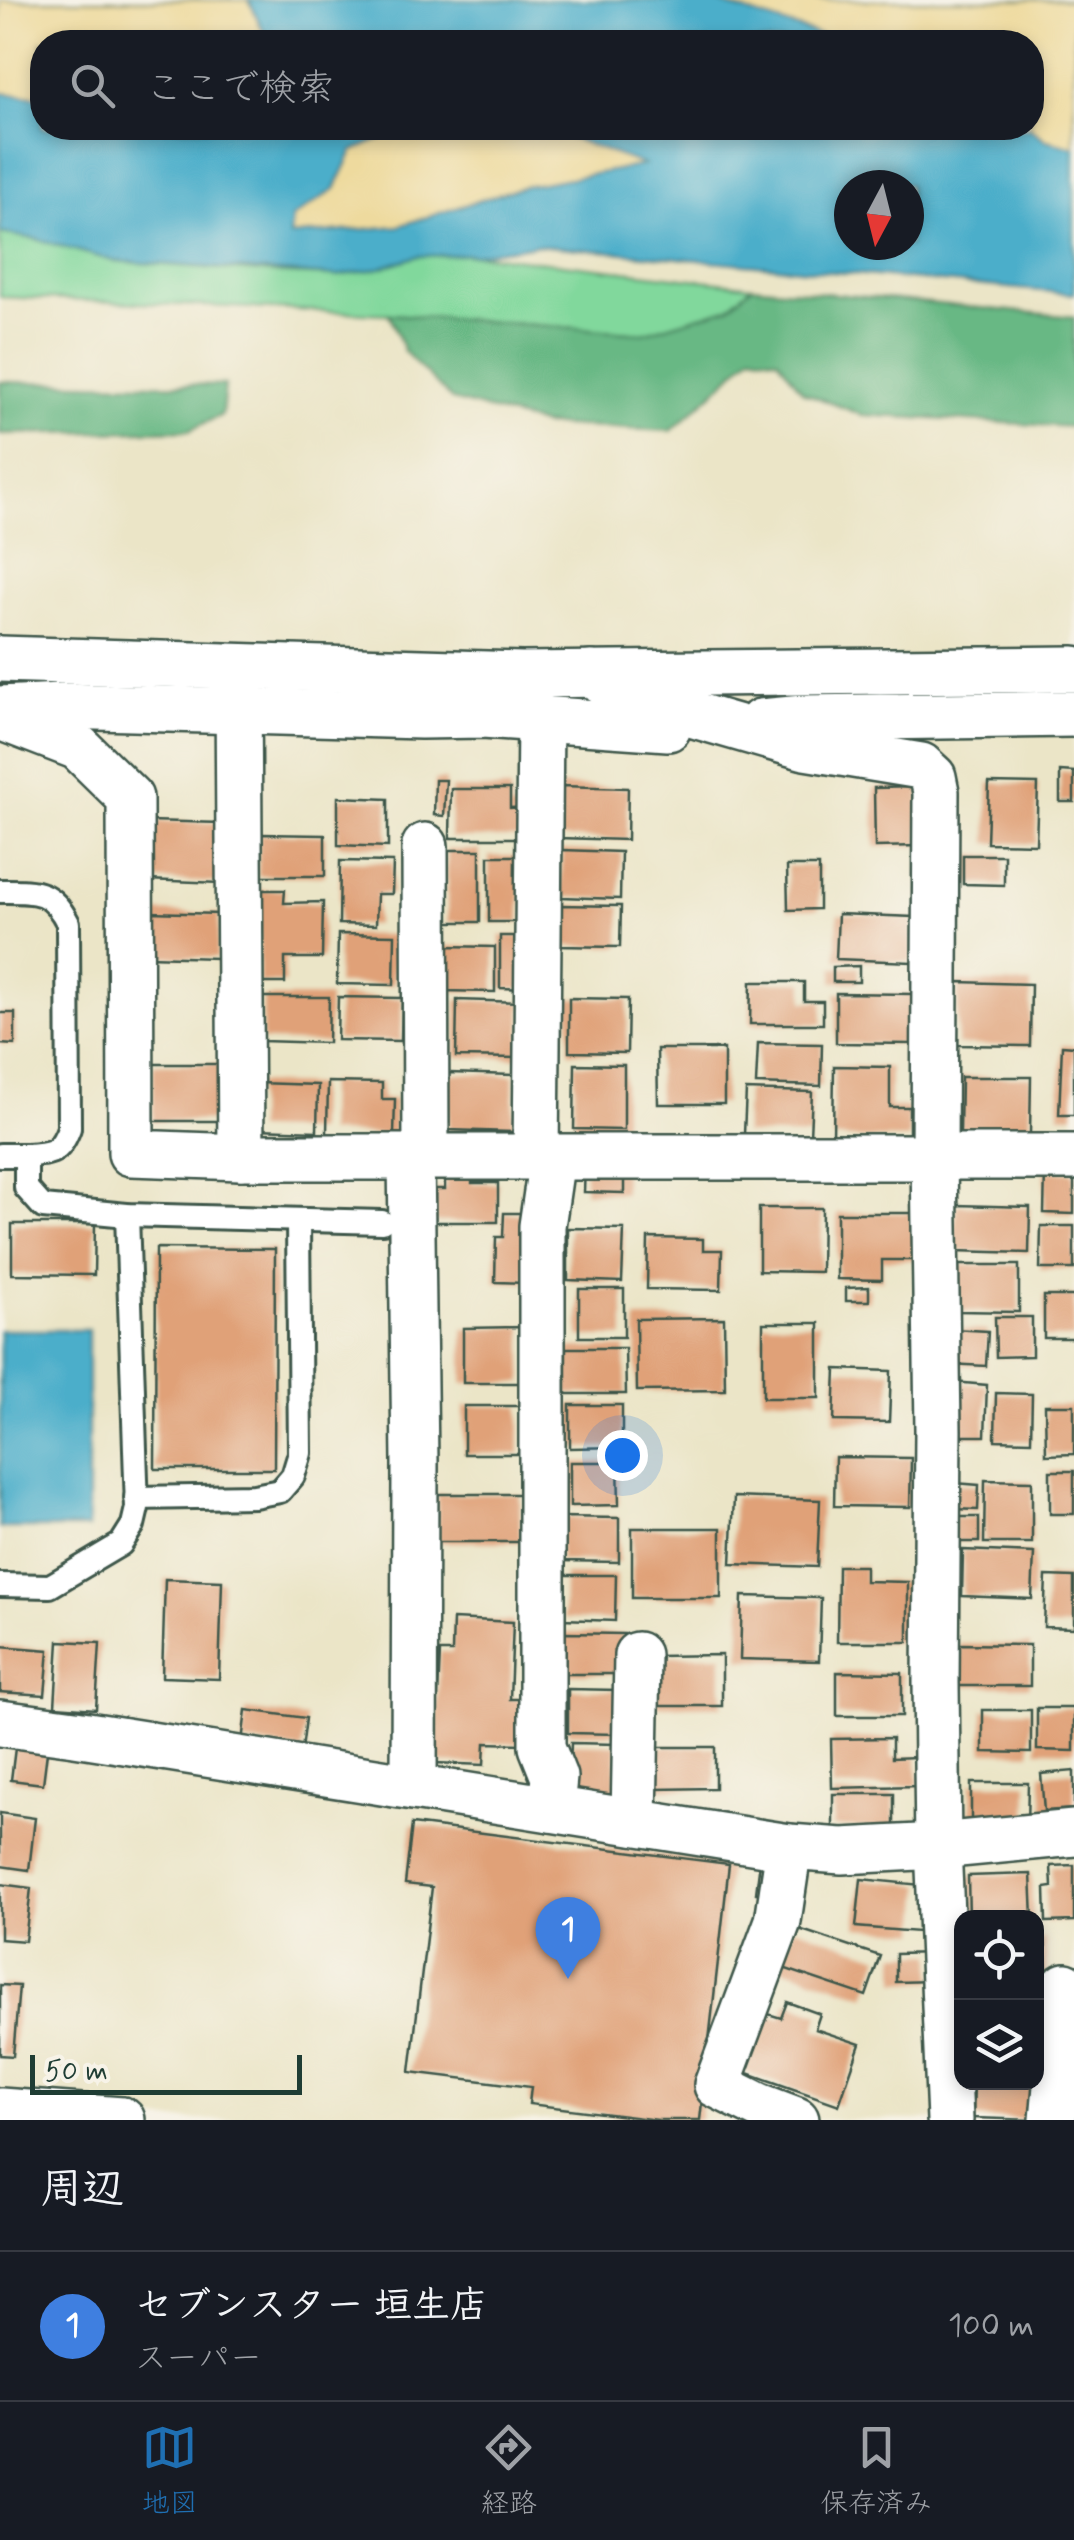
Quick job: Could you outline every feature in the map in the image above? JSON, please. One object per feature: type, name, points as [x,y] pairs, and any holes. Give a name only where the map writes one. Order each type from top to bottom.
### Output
[{"type":"street","points":[[0,659],[522,675],[1074,669]]},
{"type":"street","points":[[238,666],[240,1157]]},
{"type":"street","points":[[592,674],[625,695],[805,747],[921,766],[932,777],[936,792],[936,1682],[938,1846],[950,2120]]},
{"type":"street","points":[[0,709],[61,706],[540,717],[672,728],[740,727],[804,718],[1074,714]]},
{"type":"street","points":[[0,717],[78,746],[130,798],[131,1154],[419,1158],[1074,1157]]},
{"type":"street","points":[[540,717],[544,1158],[542,1747],[554,1778],[552,1809]]},
{"type":"street","points":[[414,1787],[425,846]]},
{"type":"street","points":[[634,1822],[637,1655]]},
{"type":"street","points":[[0,1723],[789,1847],[842,1851],[1074,1833]]},
{"type":"street","points":[[789,1847],[778,1921],[717,2085],[796,2120]]},
{"type":"street","points":[[1053,2120],[1059,1985]]},
{"type":"street","points":[[0,2111],[122,2120]]},
{"type":"lane","points":[[0,891],[32,891],[48,896],[61,908],[68,923],[69,1128],[63,1144],[49,1154],[0,1155]]},
{"type":"lane","points":[[26,1154],[26,1188],[43,1207],[128,1216],[382,1222]]},
{"type":"lane","points":[[0,1585],[50,1586],[120,1544],[133,1525],[136,1498],[128,1216]]},
{"type":"lane","points":[[136,1498],[254,1496],[280,1491],[292,1476],[300,1453],[298,1220]]},
{"type":"green space","points":[[0,233],[114,261],[286,274],[337,276],[418,256],[476,254],[752,286],[728,308],[643,333],[389,314],[0,297]]},
{"type":"green space","points":[[752,286],[1074,317],[1074,427],[862,415],[803,392],[778,359],[752,354],[671,431],[544,425],[452,400],[404,351],[389,314],[643,333],[728,308]]},
{"type":"green space","points":[[0,382],[225,385],[222,415],[190,430],[0,434]]},
{"type":"sand","points":[[0,0],[249,0],[263,30],[30,30],[30,96],[0,93]]},
{"type":"sand","points":[[710,0],[1074,0],[1074,147],[1044,138],[1044,30],[804,30]]},
{"type":"sand","points":[[378,140],[577,140],[646,165],[525,186],[399,226],[289,236],[291,218],[335,189],[353,151]]},
{"type":"water","points":[[249,0],[709,0],[803,30],[263,30]]},
{"type":"water","points":[[0,93],[30,96],[30,140],[378,140],[353,151],[335,189],[292,218],[290,236],[399,226],[525,186],[644,165],[576,140],[1044,138],[1074,147],[1074,294],[536,245],[476,254],[418,256],[337,276],[114,261],[0,233]]},
{"type":"water","points":[[0,1330],[88,1330],[88,1528],[0,1528]]},
{"type":"building","points":[[1060,771],[1074,772],[1074,802],[1060,802]]},
{"type":"building","points":[[435,780],[446,780],[444,816],[434,815]]},
{"type":"building","points":[[989,783],[1038,784],[1036,844],[987,843]]},
{"type":"building","points":[[560,786],[628,788],[627,840],[559,838]]},
{"type":"building","points":[[920,787],[920,846],[875,847],[874,788]]},
{"type":"building","points":[[451,789],[510,789],[510,808],[527,807],[528,838],[450,838]]},
{"type":"building","points":[[338,797],[388,799],[388,847],[338,845]]},
{"type":"building","points":[[148,821],[222,823],[220,883],[147,880]]},
{"type":"building","points":[[259,834],[325,835],[325,876],[258,876]]},
{"type":"building","points":[[447,850],[480,850],[480,922],[447,922]]},
{"type":"building","points":[[562,850],[621,852],[620,899],[561,897]]},
{"type":"building","points":[[963,855],[1004,855],[1004,885],[963,884]]},
{"type":"building","points":[[489,856],[521,856],[520,922],[489,922]]},
{"type":"building","points":[[340,861],[393,862],[392,894],[377,894],[376,925],[339,924]]},
{"type":"building","points":[[787,866],[819,866],[819,909],[788,910]]},
{"type":"building","points":[[259,890],[285,890],[284,903],[323,902],[322,958],[285,958],[285,983],[259,983]]},
{"type":"building","points":[[558,905],[621,906],[620,947],[557,946]]},
{"type":"building","points":[[150,912],[219,914],[217,958],[148,956]]},
{"type":"building","points":[[838,914],[914,917],[912,962],[836,959]]},
{"type":"building","points":[[338,934],[395,935],[394,985],[337,984]]},
{"type":"building","points":[[500,936],[527,936],[526,989],[500,988]]},
{"type":"building","points":[[443,946],[495,947],[495,992],[442,991]]},
{"type":"building","points":[[859,966],[859,982],[833,982],[833,967]]},
{"type":"building","points":[[751,982],[804,982],[804,1001],[823,1001],[823,1024],[750,1024]]},
{"type":"building","points":[[958,982],[1031,984],[1030,1046],[957,1045]]},
{"type":"building","points":[[836,993],[913,994],[912,1044],[836,1043]]},
{"type":"building","points":[[263,997],[329,997],[328,1043],[262,1041]]},
{"type":"building","points":[[338,997],[402,998],[401,1041],[337,1040]]},
{"type":"building","points":[[569,998],[628,999],[627,1053],[569,1052]]},
{"type":"building","points":[[457,1000],[522,1002],[520,1058],[456,1057]]},
{"type":"building","points":[[0,1013],[15,1013],[15,1045],[0,1044]]},
{"type":"building","points":[[758,1043],[822,1044],[821,1086],[756,1084]]},
{"type":"building","points":[[1062,1045],[1074,1046],[1074,1115],[1059,1115]]},
{"type":"building","points":[[657,1049],[724,1049],[724,1104],[658,1104]]},
{"type":"building","points":[[153,1064],[222,1064],[222,1121],[153,1121]]},
{"type":"building","points":[[575,1064],[624,1065],[624,1130],[574,1129]]},
{"type":"building","points":[[834,1066],[890,1067],[890,1107],[909,1107],[909,1139],[833,1138]]},
{"type":"building","points":[[449,1073],[514,1075],[513,1132],[448,1130]]},
{"type":"building","points":[[961,1077],[1031,1077],[1030,1134],[960,1134]]},
{"type":"building","points":[[328,1082],[382,1083],[382,1099],[395,1099],[394,1135],[327,1133]]},
{"type":"building","points":[[257,1083],[318,1085],[317,1131],[256,1129]]},
{"type":"building","points":[[746,1090],[812,1092],[810,1136],[744,1134]]},
{"type":"building","points":[[585,1165],[624,1165],[624,1193],[584,1192]]},
{"type":"building","points":[[445,1167],[472,1167],[472,1183],[498,1183],[498,1222],[435,1222],[435,1189],[445,1189]]},
{"type":"building","points":[[1045,1171],[1074,1172],[1074,1214],[1044,1213]]},
{"type":"building","points":[[956,1205],[1030,1207],[1029,1253],[954,1251]]},
{"type":"building","points":[[759,1208],[822,1208],[821,1272],[759,1271]]},
{"type":"building","points":[[504,1213],[527,1213],[525,1283],[495,1282],[496,1237],[503,1237]]},
{"type":"building","points":[[837,1213],[921,1213],[921,1260],[882,1260],[882,1280],[837,1279]]},
{"type":"building","points":[[12,1224],[95,1224],[94,1275],[12,1274]]},
{"type":"building","points":[[1041,1226],[1074,1226],[1074,1269],[1040,1269]]},
{"type":"building","points":[[568,1228],[624,1229],[622,1282],[568,1280]]},
{"type":"building","points":[[648,1238],[703,1239],[703,1250],[722,1250],[721,1290],[647,1289]]},
{"type":"building","points":[[156,1248],[275,1249],[274,1469],[155,1469]]},
{"type":"building","points":[[958,1265],[1019,1265],[1019,1312],[957,1311]]},
{"type":"building","points":[[869,1287],[869,1301],[846,1301],[846,1288]]},
{"type":"building","points":[[579,1289],[624,1289],[624,1337],[579,1337]]},
{"type":"building","points":[[1044,1296],[1074,1296],[1074,1338],[1044,1338]]},
{"type":"building","points":[[995,1317],[1032,1317],[1032,1356],[996,1357]]},
{"type":"building","points":[[724,1318],[725,1390],[637,1391],[636,1319]]},
{"type":"building","points":[[763,1323],[819,1323],[819,1398],[763,1398]]},
{"type":"building","points":[[523,1327],[523,1383],[463,1383],[463,1328]]},
{"type":"building","points":[[951,1329],[988,1331],[986,1366],[949,1364]]},
{"type":"building","points":[[566,1348],[625,1348],[626,1394],[566,1394]]},
{"type":"building","points":[[836,1369],[891,1371],[889,1422],[834,1421]]},
{"type":"building","points":[[953,1382],[987,1385],[985,1436],[950,1436]]},
{"type":"building","points":[[996,1393],[1032,1394],[1031,1441],[995,1440]]},
{"type":"building","points":[[570,1405],[622,1405],[622,1447],[570,1448]]},
{"type":"building","points":[[1045,1405],[1074,1405],[1074,1454],[1046,1455]]},
{"type":"building","points":[[464,1406],[520,1406],[520,1454],[464,1454]]},
{"type":"building","points":[[835,1457],[911,1458],[910,1507],[834,1506]]},
{"type":"building","points":[[570,1462],[618,1462],[619,1505],[570,1506]]},
{"type":"building","points":[[1050,1471],[1074,1471],[1074,1514],[1050,1514]]},
{"type":"building","points":[[985,1480],[1032,1481],[1032,1543],[984,1543]]},
{"type":"building","points":[[955,1483],[979,1485],[978,1510],[954,1509]]},
{"type":"building","points":[[437,1494],[520,1494],[520,1542],[438,1542]]},
{"type":"building","points":[[734,1497],[820,1500],[817,1567],[731,1564]]},
{"type":"building","points":[[560,1517],[619,1518],[619,1562],[560,1561]]},
{"type":"building","points":[[953,1517],[979,1517],[979,1542],[953,1542]]},
{"type":"building","points":[[632,1528],[721,1528],[721,1598],[632,1598]]},
{"type":"building","points":[[963,1550],[1034,1553],[1032,1599],[962,1596]]},
{"type":"building","points":[[838,1566],[865,1566],[865,1581],[908,1582],[908,1642],[837,1642]]},
{"type":"building","points":[[564,1575],[616,1575],[615,1621],[563,1619]]},
{"type":"building","points":[[1046,1576],[1074,1577],[1074,1628],[1044,1627]]},
{"type":"building","points":[[165,1579],[222,1581],[219,1679],[162,1677]]},
{"type":"building","points":[[742,1596],[821,1598],[819,1661],[740,1659]]},
{"type":"building","points":[[453,1619],[513,1622],[510,1699],[523,1699],[521,1744],[485,1743],[484,1765],[435,1763],[440,1652],[452,1652]]},
{"type":"building","points":[[563,1633],[624,1634],[624,1674],[563,1674]]},
{"type":"building","points":[[59,1641],[100,1643],[96,1709],[55,1706]]},
{"type":"building","points":[[959,1644],[1030,1645],[1030,1686],[959,1686]]},
{"type":"building","points":[[0,1646],[49,1650],[45,1695],[0,1692]]},
{"type":"building","points":[[722,1655],[722,1706],[656,1706],[656,1656]]},
{"type":"building","points":[[837,1672],[902,1673],[902,1716],[837,1716]]},
{"type":"building","points":[[568,1689],[618,1690],[618,1734],[568,1733]]},
{"type":"building","points":[[1037,1708],[1074,1708],[1074,1751],[1037,1750]]},
{"type":"building","points":[[246,1710],[306,1718],[302,1750],[242,1742]]},
{"type":"building","points":[[983,1710],[1031,1710],[1031,1753],[983,1752]]},
{"type":"building","points":[[892,1738],[892,1758],[917,1757],[918,1786],[832,1788],[831,1739]]},
{"type":"building","points":[[16,1740],[48,1744],[43,1784],[11,1780]]},
{"type":"building","points":[[571,1743],[617,1744],[615,1798],[569,1797]]},
{"type":"building","points":[[655,1747],[715,1747],[715,1788],[655,1789]]},
{"type":"building","points":[[1074,1771],[1074,1809],[1044,1811],[1041,1774]]},
{"type":"building","points":[[971,1783],[1028,1783],[1027,1826],[971,1826]]},
{"type":"building","points":[[833,1794],[894,1794],[894,1828],[833,1827]]},
{"type":"building","points":[[0,1813],[35,1818],[29,1870],[0,1866]]},
{"type":"building","points":[[412,1824],[729,1864],[700,2120],[658,2120],[529,2104],[531,2087],[410,2072],[432,1887],[405,1884]]},
{"type":"building","points":[[760,1861],[771,1862],[767,1895],[756,1893]]},
{"type":"building","points":[[1074,1865],[1074,1921],[1046,1922],[1045,1888],[1052,1887],[1051,1866]]},
{"type":"building","points":[[1031,1874],[1033,1910],[969,1910],[968,1876]]},
{"type":"building","points":[[861,1879],[922,1885],[918,1932],[856,1927]]},
{"type":"building","points":[[0,1884],[31,1888],[25,1941],[0,1939]]},
{"type":"building","points":[[793,1927],[880,1956],[866,1996],[780,1967]]},
{"type":"building","points":[[1044,1939],[1047,1976],[1044,1976]]},
{"type":"building","points":[[933,1953],[933,1981],[896,1982],[896,1954]]},
{"type":"building","points":[[0,1985],[19,1986],[13,2056],[0,2055]]},
{"type":"building","points":[[1044,1992],[1049,1992],[1048,2015],[1044,2015]]},
{"type":"building","points":[[787,2002],[820,2014],[815,2029],[860,2044],[839,2105],[745,2072],[765,2013],[781,2018]]},
{"type":"building","points":[[974,2090],[1037,2090],[1036,2120],[973,2118]]},
{"type":"place","name":"セブンスター 垣生店","points":[[568,1979]]}]
